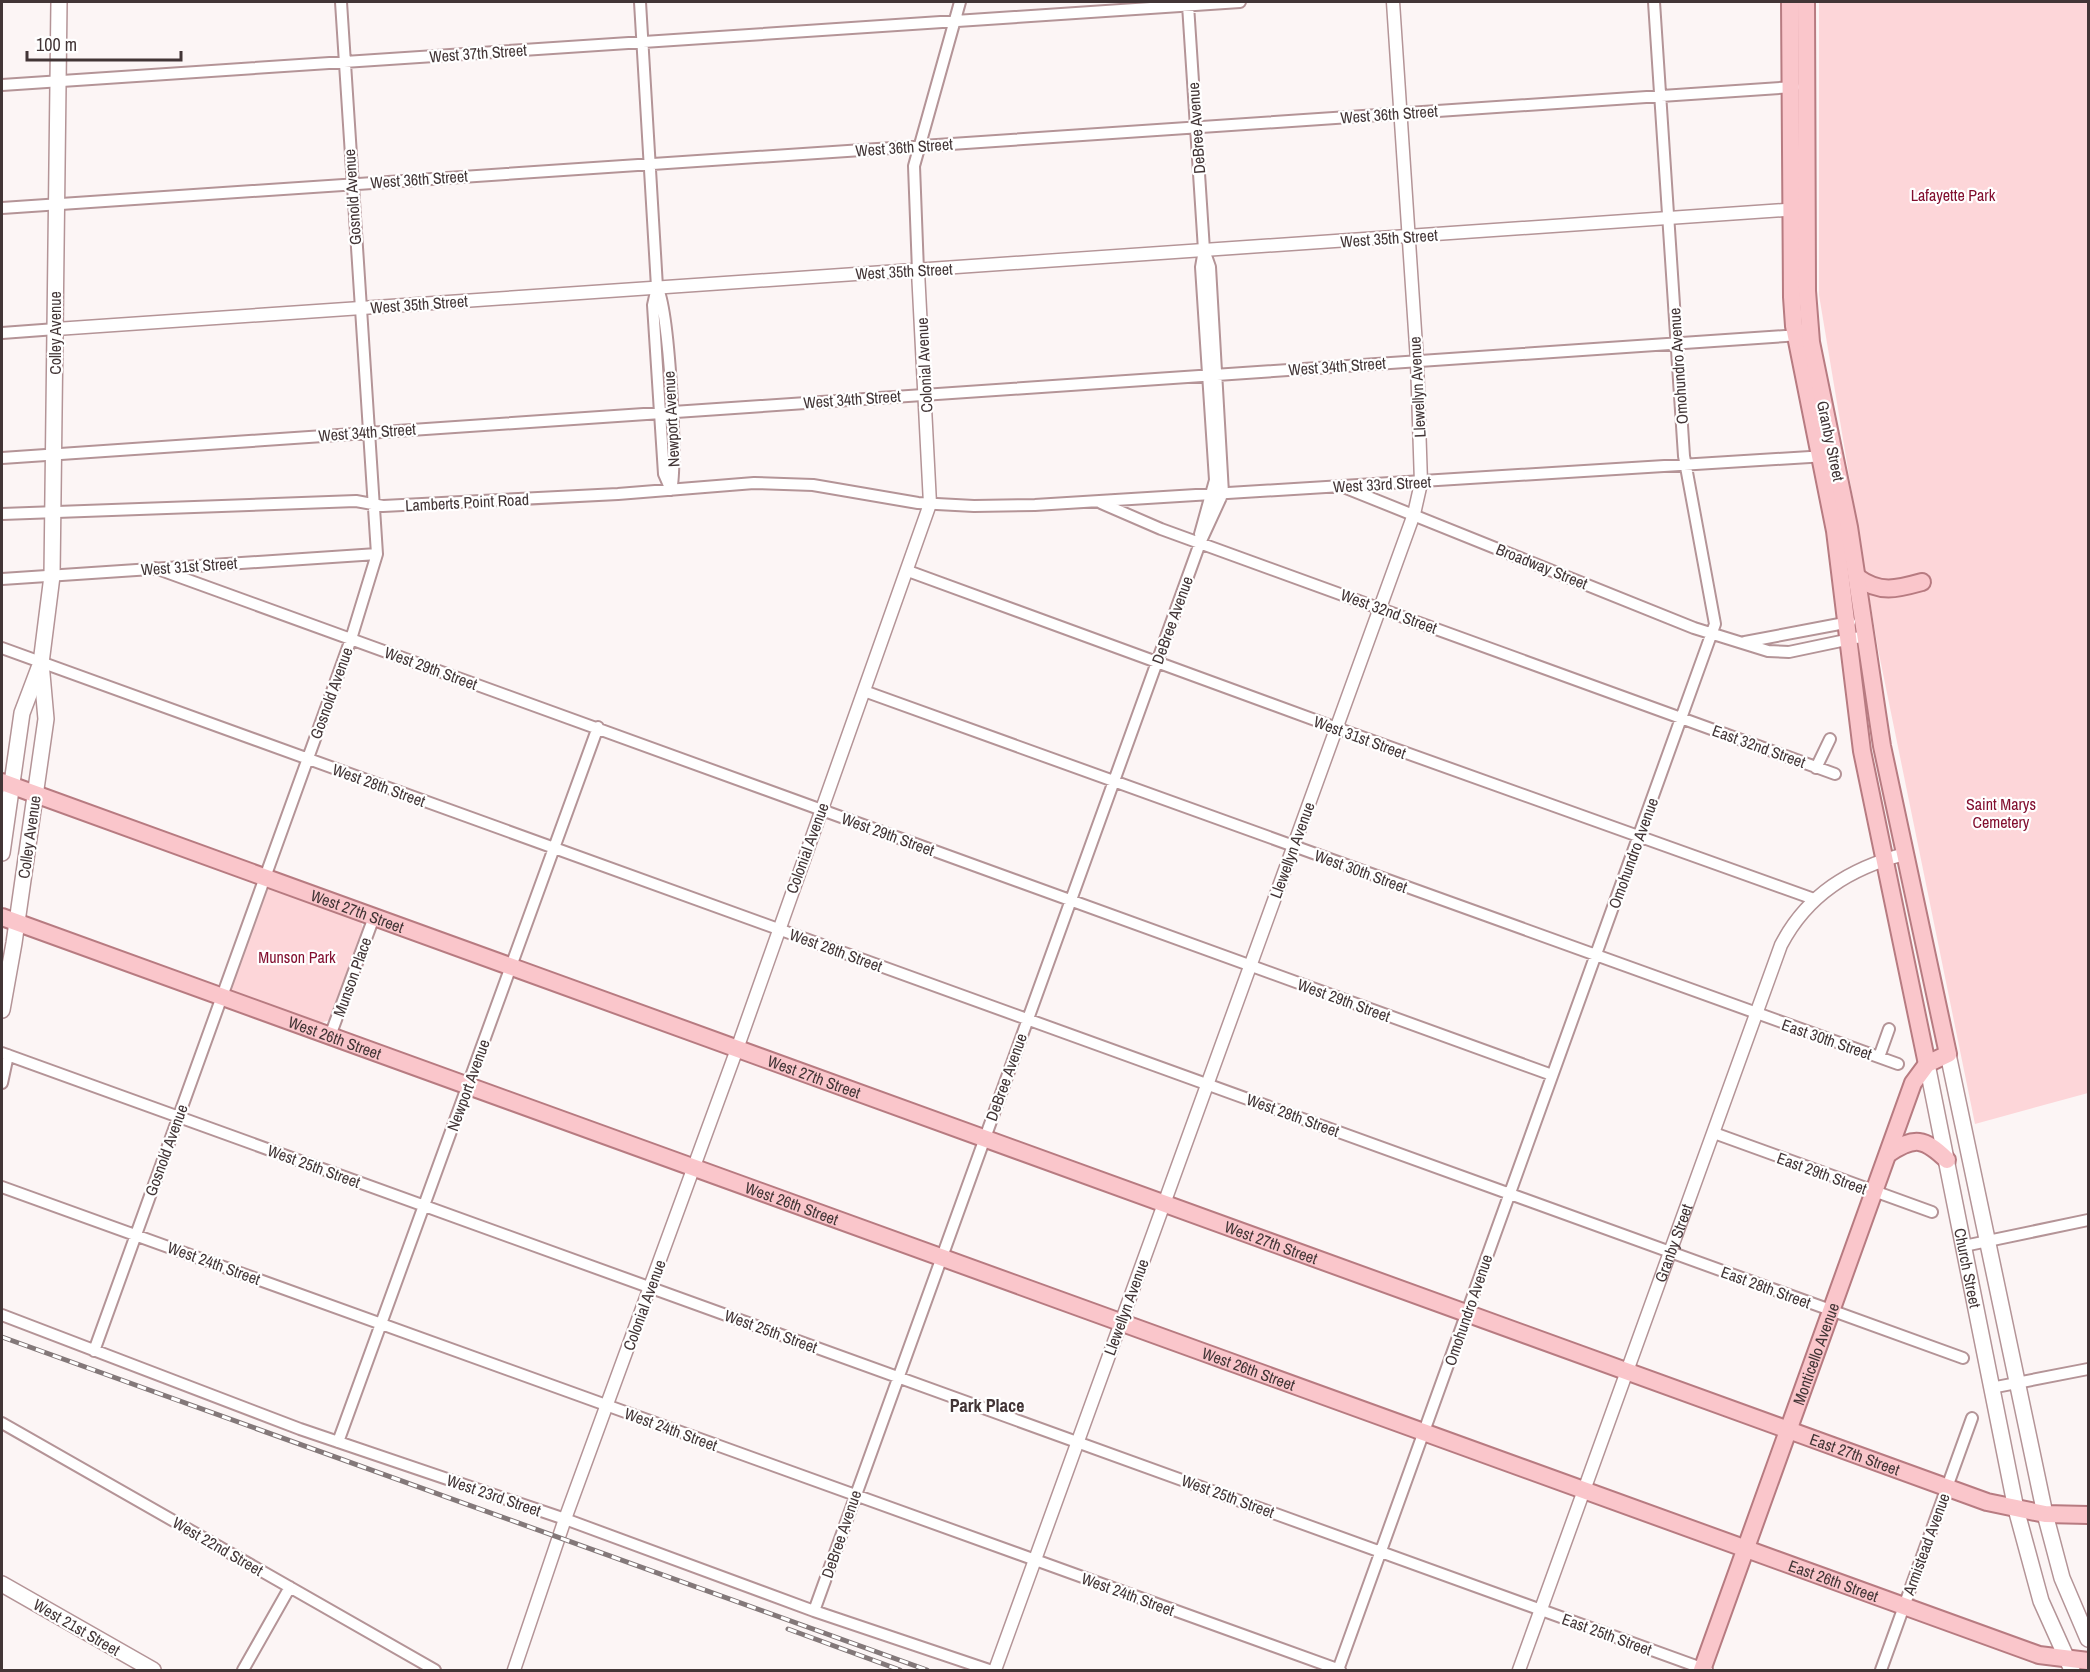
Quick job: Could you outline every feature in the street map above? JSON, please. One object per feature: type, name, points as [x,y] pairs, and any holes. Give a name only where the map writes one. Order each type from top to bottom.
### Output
[{"type":"main road","name":"Colley Avenue","points":[[2,1010],[9,920],[35,794],[46,718],[41,663],[52,576],[59,2]]},
{"type":"main road","name":"Granby Street","points":[[1790,2],[1798,87],[1799,209],[1791,297],[1803,335],[1827,456],[1857,578],[1882,746],[1905,854]]},
{"type":"main road","name":"Granby Street","points":[[1798,87],[1806,2]]},
{"type":"main road","name":"Granby Street","points":[[1827,456],[1862,752],[1883,859]]},
{"type":"main road","points":[[1857,578],[1874,588],[1888,590],[1922,582]]},
{"type":"main road","name":"Colley Avenue","points":[[2,853],[6,784],[22,713],[41,663]]},
{"type":"main road","name":"West 27th Street","points":[[6,784],[1627,1371]]},
{"type":"main road","name":"Church Street","points":[[1905,854],[2045,1514],[2062,1578],[2088,1639]]},
{"type":"main road","name":"Church Street","points":[[1883,859],[1947,1160],[2016,1509],[2041,1601],[2070,1665]]},
{"type":"main road","name":"West 26th Street","points":[[9,920],[1583,1490]]},
{"type":"main road","points":[[1927,1064],[1948,1054]]},
{"type":"main road","name":"Monticello Avenue","points":[[1701,1670],[1790,1430],[1913,1083],[1927,1064]]},
{"type":"main road","points":[[1888,1154],[1900,1146],[1917,1141],[1932,1145],[1947,1160]]},
{"type":"main road","name":"East 27th Street","points":[[1627,1371],[1947,1487],[2016,1509],[2045,1514],[2088,1515]]},
{"type":"main road","name":"East 26th Street","points":[[1583,1490],[2039,1655],[2070,1665],[2088,1661]]},
{"type":"main road","name":"West 21st Street","points":[[2,1584],[153,1671]]},
{"type":"street","name":"Gosnold Avenue","points":[[94,1351],[351,639],[377,554],[343,62],[341,2]]},
{"type":"street","name":"Newport Avenue","points":[[640,2],[657,287],[653,306],[665,412],[664,474],[671,490]]},
{"type":"street","name":"Colonial Avenue","points":[[514,1671],[565,1519],[737,1049],[930,504],[914,166],[960,2]]},
{"type":"street","name":"West 37th Street","points":[[2,85],[1240,2]]},
{"type":"street","name":"Llewellyn Avenue","points":[[995,1671],[1414,514],[1421,483],[1417,361],[1393,2]]},
{"type":"street","name":"Omohundro Avenue","points":[[1338,1670],[1712,634],[1714,609],[1685,466],[1654,2]]},
{"type":"street","name":"DeBree Avenue","points":[[814,1611],[940,1257],[1200,543],[1200,528],[1218,493],[1215,480],[1213,374],[1201,267],[1204,250],[1188,5]]},
{"type":"street","name":"West 36th Street","points":[[2,208],[1798,87]]},
{"type":"street","name":"West 35th Street","points":[[2,333],[1799,209]]},
{"type":"street","name":"West 34th Street","points":[[2,458],[1803,335]]},
{"type":"street","name":"West 33rd Street","points":[[930,504],[974,506],[1098,501],[1421,483],[1827,456]]},
{"type":"street","name":"Lamberts Point Road","points":[[2,514],[356,501],[373,504],[511,500],[783,483],[930,504]]},
{"type":"street","name":"Broadway Street","points":[[1343,486],[1712,634],[1768,651],[1789,652],[1848,640],[1864,628]]},
{"type":"street","name":"West 32nd Street","points":[[1098,501],[1200,543],[1682,717]]},
{"type":"street","name":"West 31st Street","points":[[2,579],[377,554]]},
{"type":"street","name":"West 29th Street","points":[[155,568],[1552,1075]]},
{"type":"street","name":"West 31st Street","points":[[908,571],[1814,899]]},
{"type":"street","name":"Broadway Street","points":[[1741,642],[1846,623],[1864,628]]},
{"type":"street","name":"West 28th Street","points":[[2,648],[1670,1252]]},
{"type":"street","name":"West 30th Street","points":[[864,691],[1756,1015]]},
{"type":"street","name":"East 32nd Street","points":[[1682,717],[1835,774]]},
{"type":"street","name":"Newport Avenue","points":[[338,1442],[598,727]]},
{"type":"street","points":[[1816,768],[1830,738]]},
{"type":"street","name":"Granby Street","points":[[1519,1671],[1781,945],[1790,929],[1814,899],[1849,874],[1883,859],[1905,854]]},
{"type":"street","name":"Munson Place","points":[[330,1036],[374,917]]},
{"type":"street","name":"East 30th Street","points":[[1756,1015],[1898,1064]]},
{"type":"street","points":[[1880,1058],[1889,1029]]},
{"type":"street","points":[[2,1083],[5,1054]]},
{"type":"street","name":"West 25th Street","points":[[5,1054],[1541,1610]]},
{"type":"street","name":"East 29th Street","points":[[1714,1133],[1932,1212]]},
{"type":"street","name":"West 24th Street","points":[[2,1187],[1338,1670]]},
{"type":"street","points":[[1964,1246],[2088,1220]]},
{"type":"street","name":"East 28th Street","points":[[1670,1252],[1963,1358]]},
{"type":"street","name":"West 23rd Street","points":[[2,1315],[338,1442],[565,1519],[814,1611],[989,1671]]},
{"type":"street","points":[[1991,1388],[2088,1369]]},
{"type":"street","name":"Armistead Avenue","points":[[1881,1671],[1972,1418]]},
{"type":"street","name":"West 22nd Street","points":[[2,1423],[435,1671]]},
{"type":"street","points":[[243,1671],[291,1587]]},
{"type":"street","name":"East 25th Street","points":[[1541,1610],[1701,1670]]},
{"type":"green space","name":"Lafayette Park","points":[[1819,2],[2088,2],[2088,1093],[1975,1124],[1878,649],[1819,295]]},
{"type":"green space","name":"Munson Park","points":[[270,886],[361,922],[363,928],[330,1020],[320,1023],[231,992],[230,986],[266,887]]},
{"type":"railway","points":[[2,1337],[927,1670]]},
{"type":"railway","points":[[788,1629],[900,1670]]},
{"type":"district","name":"Park Place","points":[[987,1405]]},
{"type":"park label","name":"Saint Marys Cemetery","points":[[2001,813]]}]
